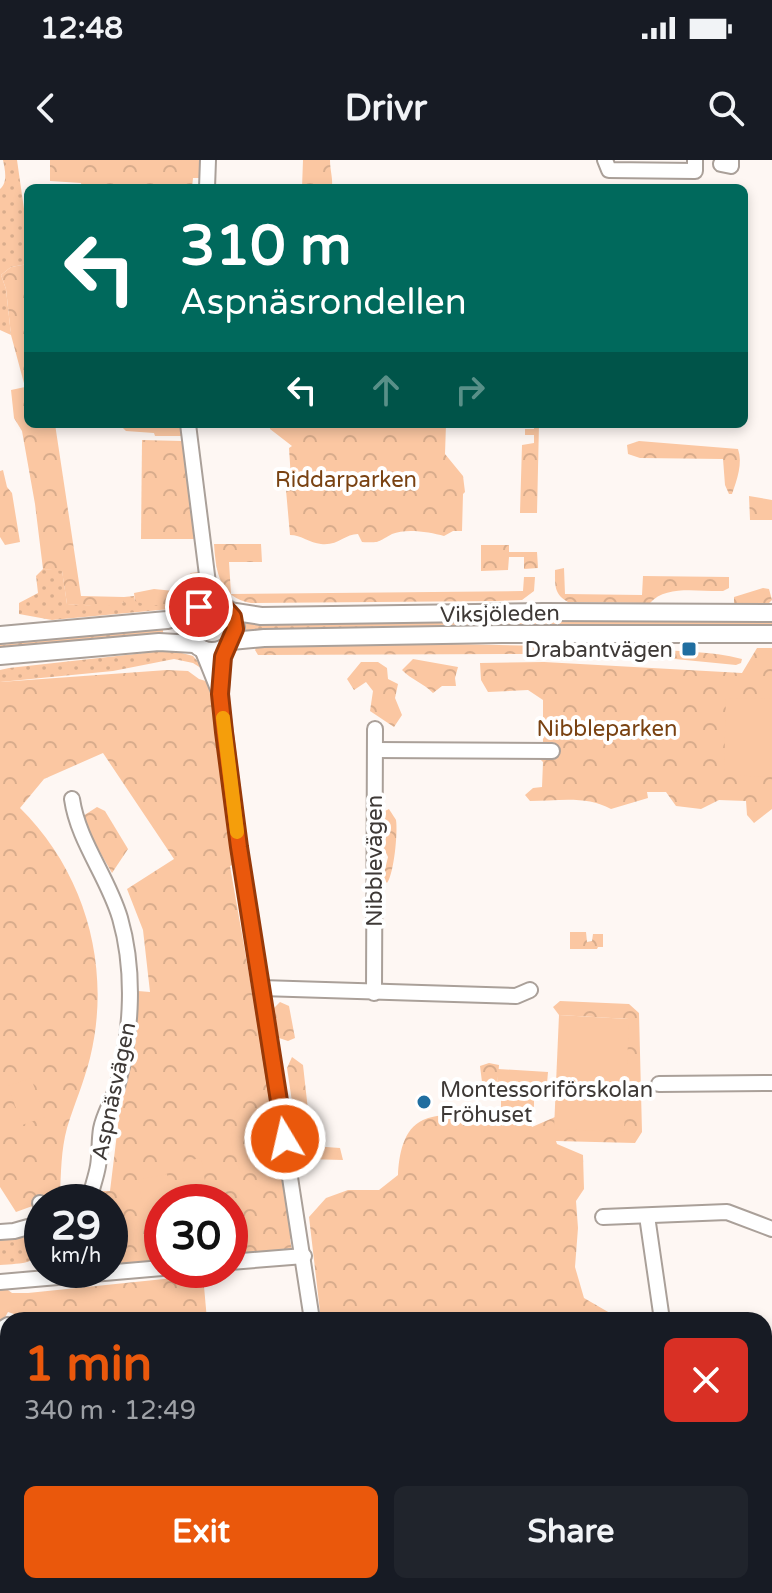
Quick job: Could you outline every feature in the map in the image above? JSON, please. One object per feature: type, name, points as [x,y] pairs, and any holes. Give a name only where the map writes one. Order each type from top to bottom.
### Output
[{"type":"main road","points":[[0,635],[167,620],[208,604],[227,609],[235,629],[229,644],[219,650],[159,642],[0,656]]},
{"type":"main road","name":"Viksjöleden","points":[[227,609],[261,616],[772,612]]},
{"type":"main road","points":[[196,610],[188,625],[198,646]]},
{"type":"main road","name":"Viksjöleden","points":[[229,644],[264,638],[470,634],[752,634],[772,637]]},
{"type":"street","points":[[207,184],[208,160]]},
{"type":"street","points":[[605,160],[609,170],[695,171],[695,160]]},
{"type":"street","points":[[189,428],[208,583],[196,610]]},
{"type":"street","points":[[208,583],[227,609]]},
{"type":"street","points":[[229,644],[223,657],[220,694],[239,847],[311,1312]]},
{"type":"street","points":[[198,646],[220,694]]},
{"type":"street","name":"Nibblevägen","points":[[374,993],[375,729]]},
{"type":"street","points":[[375,750],[552,751]]},
{"type":"street","name":"Aspnäsvägen","points":[[72,799],[74,815],[101,869],[120,919],[129,972],[130,1012],[126,1043],[118,1084],[101,1127],[94,1184]]},
{"type":"street","points":[[261,988],[516,996],[530,990]]},
{"type":"street","points":[[659,1084],[772,1083]]},
{"type":"street","points":[[603,1217],[727,1212],[772,1229]]},
{"type":"street","points":[[647,1216],[661,1312]]},
{"type":"street","points":[[0,1232],[24,1228]]},
{"type":"street","points":[[248,1261],[304,1256]]},
{"type":"street","points":[[0,1282],[24,1278]]},
{"type":"green space","points":[[3,160],[17,160],[24,209],[24,265],[11,267],[1,275],[6,289],[11,335],[0,330],[0,189],[5,176]]},
{"type":"green space","points":[[50,160],[207,160],[204,178],[193,178],[192,184],[50,181]]},
{"type":"green space","points":[[303,160],[330,160],[332,184],[302,184]]},
{"type":"green space","points":[[24,265],[24,383],[11,335],[6,289],[1,275],[11,267]]},
{"type":"green space","points":[[24,387],[24,428],[56,428],[81,596],[124,597],[124,602],[94,610],[92,606],[67,604],[62,571],[43,569],[22,431],[14,418],[11,390]]},
{"type":"green space","points":[[123,428],[181,428],[182,436],[155,436],[154,433],[126,431]]},
{"type":"green space","name":"Riddarparken","points":[[446,428],[445,454],[463,476],[462,531],[453,531],[444,536],[404,531],[373,542],[362,542],[358,534],[327,544],[290,535],[286,490],[291,479],[289,448],[292,446],[270,429]]},
{"type":"green space","points":[[539,428],[537,513],[520,513],[522,445],[534,443],[534,435],[525,435],[525,429]]},
{"type":"green space","points":[[142,440],[182,441],[195,539],[141,539]]},
{"type":"green space","points":[[639,441],[738,449],[740,466],[732,494],[725,485],[723,459],[640,458],[628,454],[627,445]]},
{"type":"green space","points":[[3,470],[7,487],[12,493],[20,542],[5,545],[0,537],[0,471]]},
{"type":"green space","points":[[749,496],[772,500],[772,520],[750,520]]},
{"type":"green space","points":[[214,544],[261,544],[262,562],[229,562],[231,594],[218,573]]},
{"type":"green space","points":[[481,545],[509,545],[509,552],[537,552],[538,568],[524,569],[524,557],[509,557],[508,570],[481,571]]},
{"type":"green space","points":[[564,568],[565,594],[642,595],[643,576],[729,577],[729,588],[723,591],[674,591],[650,603],[568,602],[560,596],[555,585],[555,570]]},
{"type":"green space","points":[[43,569],[62,570],[67,604],[100,606],[124,602],[124,597],[134,596],[135,601],[177,600],[174,591],[191,573],[198,572],[198,590],[193,602],[181,608],[52,620],[19,614],[19,603],[38,593],[36,576]]},
{"type":"green space","points":[[524,577],[535,577],[534,591],[522,600],[251,603],[231,594],[523,591]]},
{"type":"green space","points":[[154,589],[174,591],[175,605],[146,605],[135,601],[134,593]]},
{"type":"green space","points":[[769,589],[772,600],[768,604],[734,603],[734,597]]},
{"type":"green space","points":[[772,622],[772,629],[402,626],[246,631],[246,623]]},
{"type":"green space","points":[[163,629],[163,634],[0,650],[0,645]]},
{"type":"green space","points":[[403,643],[648,648],[742,659],[736,665],[665,658],[539,654],[258,655],[255,650],[258,645]]},
{"type":"green space","name":"Nibbleparken","points":[[757,648],[772,648],[772,809],[754,823],[747,815],[746,801],[719,800],[701,809],[676,806],[666,792],[647,792],[648,798],[611,809],[582,800],[530,801],[525,795],[533,788],[542,787],[543,700],[528,690],[488,692],[481,680],[480,663],[544,662],[742,673]]},
{"type":"green space","points":[[171,650],[193,656],[207,672],[193,663],[174,659],[113,671],[0,682],[0,670],[9,668]]},
{"type":"green space","points":[[413,659],[458,667],[456,686],[442,686],[433,693],[402,670]]},
{"type":"green space","points":[[361,662],[378,662],[387,668],[388,679],[398,684],[395,698],[402,715],[394,727],[370,711],[373,691],[366,682],[354,690],[347,679]]},
{"type":"green space","points":[[167,670],[188,671],[209,682],[234,864],[230,866],[295,1236],[290,1239],[292,1250],[284,1250],[281,1255],[248,1257],[248,1184],[144,1184],[144,1263],[128,1265],[128,1184],[111,1184],[123,1084],[134,1044],[138,991],[150,992],[143,930],[127,889],[174,859],[103,753],[44,779],[20,808],[62,862],[77,892],[95,956],[98,990],[90,1058],[65,1136],[61,1184],[24,1184],[24,1209],[16,1212],[0,1187],[0,682]]},
{"type":"green space","points":[[726,698],[772,699],[772,777],[724,775]]},
{"type":"green space","points":[[97,807],[105,811],[128,849],[112,873],[83,823],[83,816]]},
{"type":"green space","points":[[389,809],[396,820],[396,834],[387,883],[383,878],[388,857],[382,844],[383,812]]},
{"type":"green space","points":[[570,932],[586,932],[587,942],[592,941],[593,934],[603,934],[603,947],[570,949]]},
{"type":"green space","points":[[560,1001],[629,1004],[639,1013],[642,1132],[635,1143],[556,1141],[583,1155],[584,1189],[576,1201],[578,1228],[575,1267],[584,1298],[608,1312],[320,1312],[309,1217],[326,1198],[348,1190],[379,1190],[398,1175],[403,1143],[416,1124],[423,1120],[473,1113],[525,1114],[532,1127],[555,1117],[555,1129],[629,1019],[559,1015],[553,1007]]},
{"type":"green space","points":[[280,1002],[289,1006],[295,1038],[288,1041],[279,1038],[273,1009]]},
{"type":"green space","points":[[559,1015],[629,1019],[624,1132],[554,1129]]},
{"type":"green space","points":[[292,1057],[303,1065],[312,1146],[340,1148],[343,1160],[306,1159],[306,1168],[302,1169],[287,1068]]},
{"type":"green space","points":[[489,1063],[499,1065],[497,1087],[483,1090],[480,1066]]},
{"type":"green space","points":[[498,1069],[548,1072],[546,1095],[497,1093]]},
{"type":"green space","points":[[31,1078],[45,1117],[22,1125],[8,1086]]},
{"type":"green space","points":[[501,1097],[534,1098],[534,1112],[501,1111]]},
{"type":"green space","points":[[201,1158],[205,1184],[185,1184],[181,1162]]},
{"type":"green space","points":[[167,1174],[169,1184],[144,1184],[144,1212],[138,1180]]},
{"type":"green space","points":[[24,1237],[24,1263],[0,1265],[0,1240]]},
{"type":"green space","points":[[144,1281],[144,1288],[204,1288],[206,1312],[0,1312],[0,1290],[12,1293],[128,1288],[128,1283]]},
{"type":"slow traffic","points":[[223,718],[237,832]]},
{"type":"place","name":"Drabantvägen","points":[[689,649]]},
{"type":"place","name":"Montessoriförskolan Fröhuset","points":[[424,1102]]},
{"type":"route","points":[[199,607],[217,604],[224,607],[235,623],[234,636],[223,657],[220,694],[239,847],[285,1139]]}]
